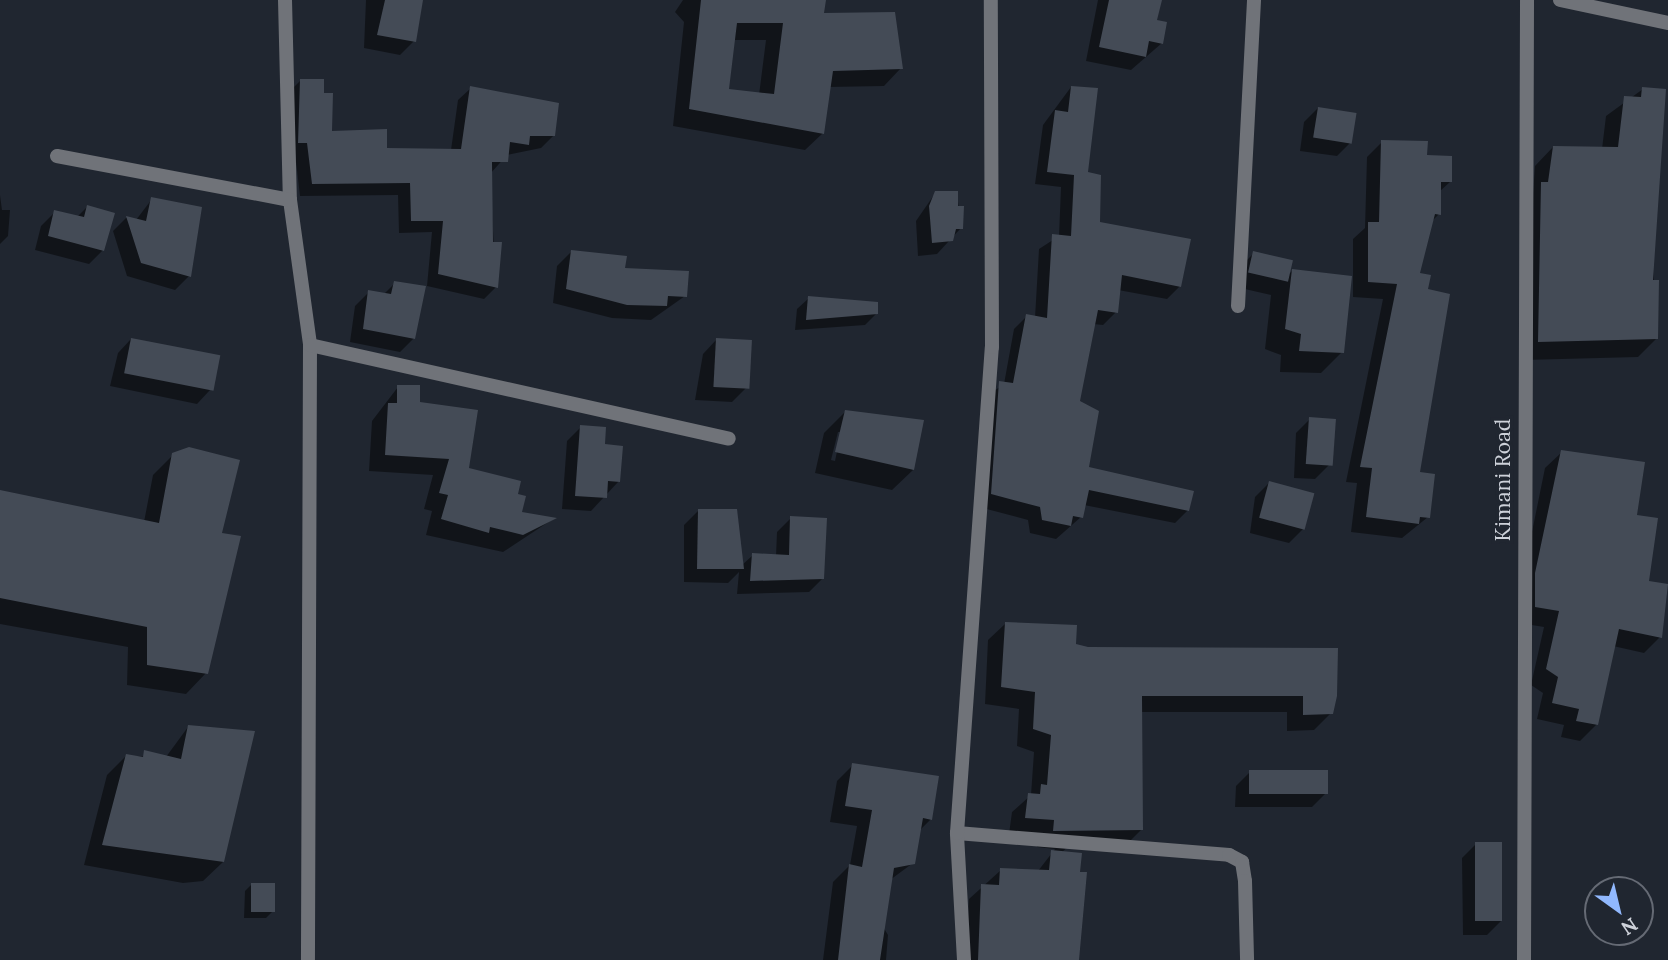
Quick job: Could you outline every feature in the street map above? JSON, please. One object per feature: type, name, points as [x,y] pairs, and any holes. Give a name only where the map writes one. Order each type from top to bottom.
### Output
[{"type":"street","points":[[285,0],[290,200],[310,345],[307,960]]},
{"type":"street","points":[[964,960],[957,834],[992,347],[991,0]]},
{"type":"street","points":[[1238,306],[1254,0]]},
{"type":"street","name":"Kimani Road","points":[[1524,960],[1527,0]]},
{"type":"street","points":[[1560,0],[1668,23]]},
{"type":"street","points":[[57,156],[290,200]]},
{"type":"street","points":[[310,345],[729,439]]},
{"type":"street","points":[[957,834],[1229,855],[1242,862],[1247,960]]},
{"type":"building","points":[[385,0],[423,0],[416,42],[377,35]]},
{"type":"building","points":[[701,0],[826,0],[824,13],[895,12],[903,69],[833,71],[824,134],[689,109]],"holes":[[[737,23],[783,23],[774,94],[729,89]]]},
{"type":"building","points":[[1109,0],[1162,0],[1157,20],[1167,22],[1163,44],[1149,41],[1146,57],[1099,47]]},
{"type":"building","points":[[300,79],[324,79],[324,93],[333,93],[332,131],[387,129],[387,148],[461,149],[470,86],[559,103],[555,136],[530,136],[529,145],[510,142],[508,162],[492,162],[493,242],[502,242],[498,288],[438,274],[443,221],[411,221],[410,183],[312,184],[307,143],[298,143]]},
{"type":"building","points":[[1071,86],[1098,88],[1088,172],[1101,175],[1100,222],[1191,239],[1181,287],[1122,275],[1118,313],[1098,310],[1080,401],[1099,411],[1089,467],[1194,491],[1189,511],[1089,490],[1083,518],[1073,516],[1071,526],[1042,520],[1040,507],[991,494],[999,381],[1013,383],[1026,314],[1047,318],[1052,234],[1071,236],[1074,175],[1047,172],[1055,110],[1068,112]]},
{"type":"building","points":[[1642,87],[1666,89],[1653,280],[1659,280],[1658,339],[1538,342],[1541,182],[1548,182],[1553,146],[1618,147],[1624,96],[1641,97]]},
{"type":"building","points":[[1318,107],[1357,113],[1352,144],[1313,138]]},
{"type":"building","points":[[1381,140],[1428,141],[1427,155],[1452,156],[1452,182],[1441,182],[1441,215],[1435,214],[1420,273],[1431,275],[1428,289],[1450,294],[1420,472],[1435,474],[1430,518],[1420,517],[1419,524],[1366,517],[1372,468],[1360,467],[1397,284],[1368,282],[1368,222],[1379,222]]},
{"type":"building","points":[[935,191],[958,191],[958,206],[964,206],[963,229],[956,229],[953,241],[932,243],[929,206]]},
{"type":"building","points":[[151,197],[202,207],[191,277],[141,263],[126,216],[146,221]]},
{"type":"building","points":[[87,205],[115,213],[104,251],[48,236],[54,210],[84,217]]},
{"type":"building","points":[[571,250],[627,256],[625,268],[689,271],[687,297],[668,296],[667,306],[627,305],[566,289]]},
{"type":"building","points":[[1253,251],[1293,260],[1288,282],[1248,272]]},
{"type":"building","points":[[1292,269],[1352,276],[1344,353],[1299,351],[1301,334],[1285,329]]},
{"type":"building","points":[[394,281],[426,286],[415,339],[363,329],[368,290],[391,294]]},
{"type":"building","points":[[808,296],[878,302],[878,314],[806,320]]},
{"type":"building","points":[[131,338],[220,355],[213,391],[124,373]]},
{"type":"building","points":[[716,338],[752,340],[749,389],[713,387]]},
{"type":"building","points":[[397,385],[420,385],[420,402],[478,410],[469,468],[521,481],[518,494],[526,496],[522,512],[557,518],[523,535],[490,527],[489,533],[441,519],[448,495],[439,493],[449,459],[385,455],[388,403],[397,403]]},
{"type":"building","points":[[845,410],[924,420],[914,470],[835,452]]},
{"type":"building","points":[[1309,417],[1336,419],[1333,466],[1306,464]]},
{"type":"building","points":[[580,425],[606,427],[605,444],[623,446],[620,482],[608,481],[607,498],[575,496]]},
{"type":"building","points":[[189,447],[240,460],[222,533],[241,536],[208,674],[147,665],[147,627],[0,598],[0,490],[159,523],[172,453]]},
{"type":"building","points":[[1561,450],[1645,462],[1637,515],[1658,518],[1649,581],[1668,584],[1662,638],[1619,629],[1598,725],[1576,721],[1579,709],[1552,703],[1558,677],[1546,669],[1559,611],[1535,607],[1535,573]]},
{"type":"building","points":[[1269,481],[1314,493],[1305,530],[1259,518]]},
{"type":"building","points":[[698,509],[737,509],[744,569],[697,569]]},
{"type":"building","points":[[790,516],[827,518],[824,579],[750,581],[752,553],[789,555]]},
{"type":"building","points":[[1005,622],[1077,625],[1076,644],[1088,647],[1338,648],[1337,696],[1333,714],[1303,715],[1303,696],[1142,696],[1143,830],[1053,831],[1054,820],[1025,818],[1028,793],[1040,794],[1041,784],[1047,785],[1051,735],[1033,729],[1035,692],[1001,687]]},
{"type":"building","points":[[188,725],[255,731],[224,862],[102,845],[126,754],[143,757],[144,750],[181,759]]},
{"type":"building","points":[[852,763],[939,776],[932,820],[923,818],[915,864],[894,868],[880,960],[838,960],[849,864],[862,867],[872,810],[845,806]]},
{"type":"building","points":[[1249,770],[1328,770],[1328,794],[1249,794]]},
{"type":"building","points":[[1475,842],[1502,842],[1502,921],[1475,921]]},
{"type":"building","points":[[1051,850],[1082,853],[1080,872],[1087,872],[1079,960],[978,960],[981,884],[999,885],[1000,868],[1049,870]]},
{"type":"building","points":[[251,883],[275,883],[275,912],[251,912]]}]
